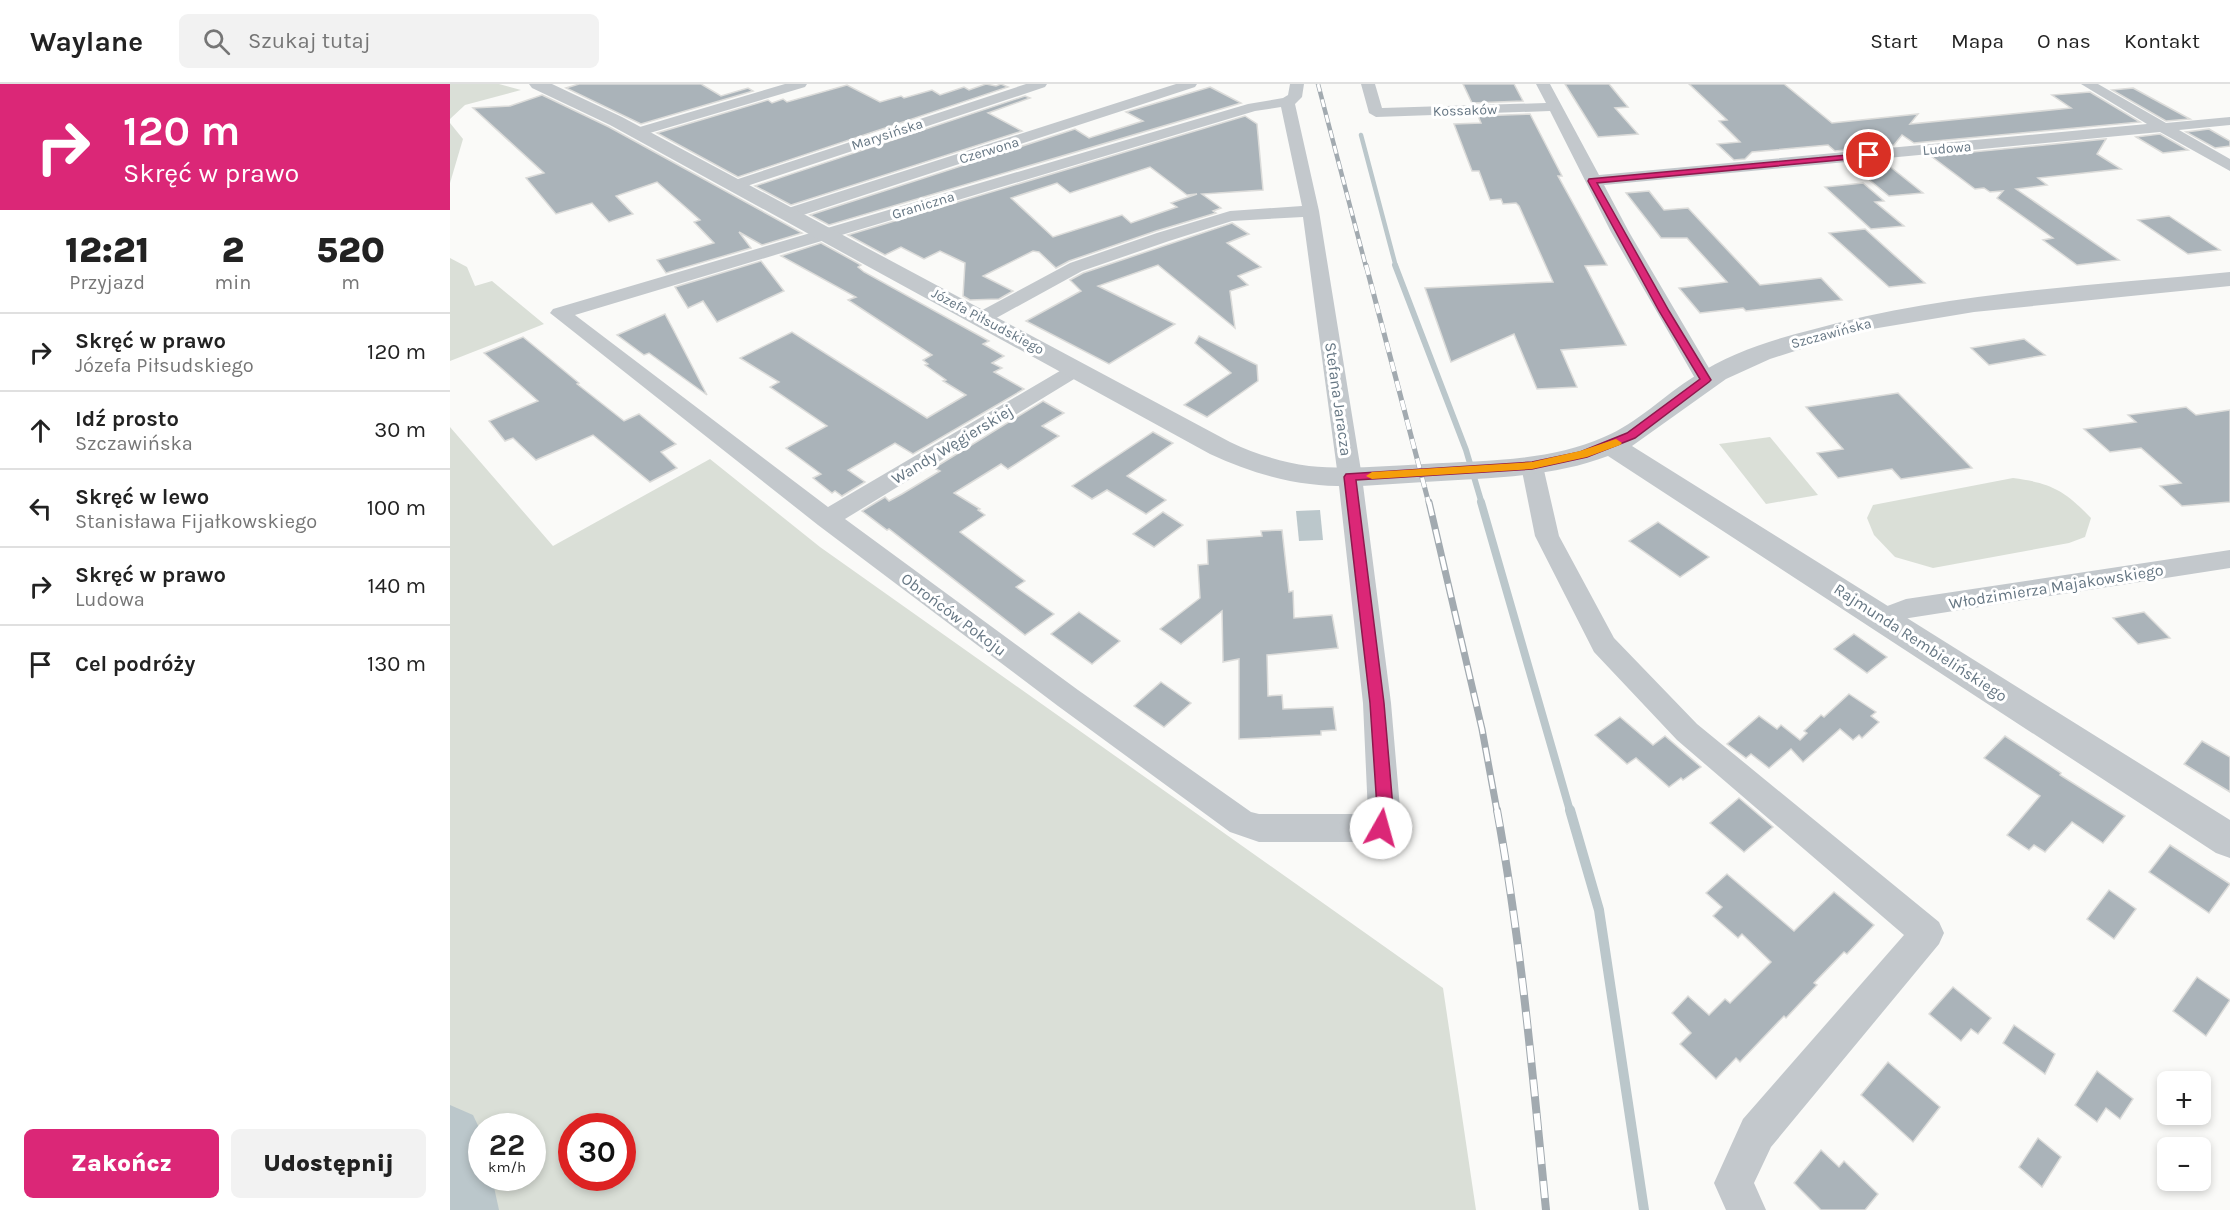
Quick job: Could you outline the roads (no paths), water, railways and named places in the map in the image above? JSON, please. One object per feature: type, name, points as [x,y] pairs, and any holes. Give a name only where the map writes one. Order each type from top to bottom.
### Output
[{"type":"street","points":[[638,132],[800,84]]},
{"type":"street","name":"Marysińska","points":[[735,185],[1040,84]]},
{"type":"street","name":"Czerwona","points":[[788,214],[1190,84]]},
{"type":"street","name":"Kossaków","points":[[1368,84],[1376,113],[1553,107]]},
{"type":"street","points":[[1543,84],[1592,181],[1672,326],[1706,380]]},
{"type":"street","points":[[2088,84],[2230,166]]},
{"type":"street","name":"Józefa Piłsudskiego","points":[[544,85],[638,132],[1245,460],[1308,475],[1350,477],[1460,471]]},
{"type":"street","name":"Stefana Jaracza","points":[[1292,93],[1350,477],[1377,703],[1385,808],[1381,828]]},
{"type":"street","name":"Graniczna","points":[[560,313],[1253,107],[1292,93]]},
{"type":"street","name":"Ludowa","points":[[1592,181],[2230,121]]},
{"type":"street","points":[[982,318],[1076,267],[1173,233],[1230,216],[1311,211]]},
{"type":"street","name":"Szczawińska","points":[[1460,471],[1532,466],[1611,445],[1652,421],[1706,380],[1798,341],[1906,315],[2008,301],[2230,279]]},
{"type":"street","name":"Obrońców Pokoju","points":[[560,313],[827,519],[1082,710],[1240,822],[1259,828],[1381,828]]},
{"type":"street","name":"Wandy Węgierskiej","points":[[827,519],[1077,369]]},
{"type":"street","name":"Rajmunda Rembielińskiego","points":[[1611,445],[2230,841]]},
{"type":"street","points":[[1532,466],[1546,536],[1605,645],[1687,732],[1928,933],[1757,1133],[1734,1183],[1746,1210]]},
{"type":"street","name":"Włodzimierza Majakowskiego","points":[[1883,618],[1906,609],[2230,559]]},
{"type":"waterway","points":[[1361,135],[1396,267]]},
{"type":"waterway","points":[[1395,265],[1466,450],[1482,504]]},
{"type":"waterway","points":[[1481,502],[1570,811]]},
{"type":"waterway","points":[[1570,810],[1599,910],[1644,1210]]},
{"type":"waterway","points":[[450,1138],[465,1210]]},
{"type":"railway","points":[[1318,84],[1366,267]]},
{"type":"railway","points":[[1366,265],[1429,504]]},
{"type":"railway","points":[[1429,502],[1482,729],[1497,811]]},
{"type":"railway","points":[[1497,810],[1520,959],[1546,1210]]}]
